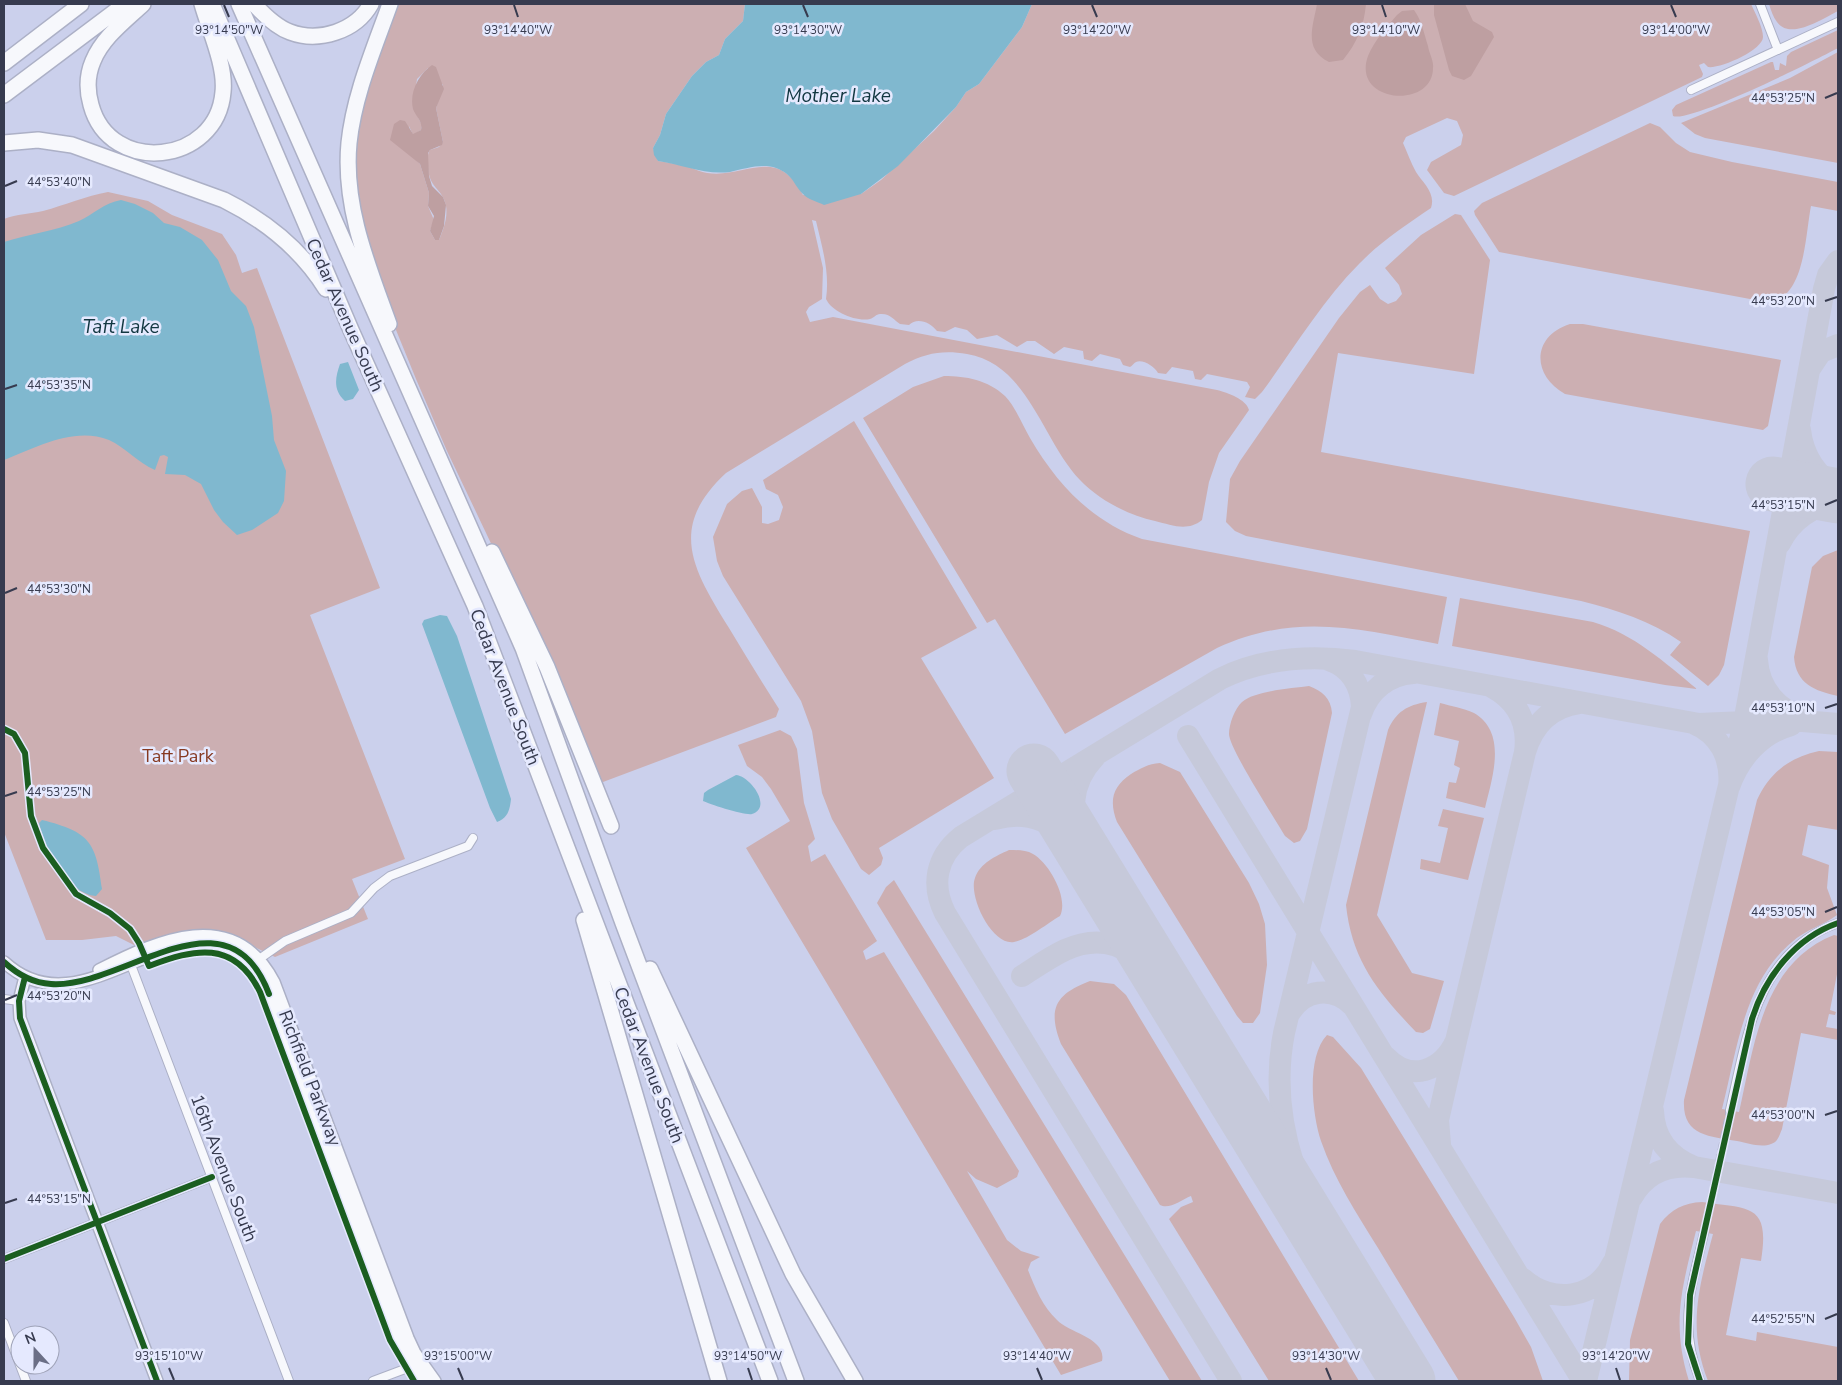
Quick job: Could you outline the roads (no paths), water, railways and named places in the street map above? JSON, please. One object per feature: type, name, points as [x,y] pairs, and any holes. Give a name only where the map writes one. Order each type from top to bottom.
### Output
[{"type":"highway","points":[[4,63],[81,4]]},
{"type":"highway","points":[[4,95],[125,4]]},
{"type":"highway","points":[[143,4],[100,48],[90,72],[89,98],[96,119],[112,138],[131,149],[159,154],[172,152],[196,141],[213,123],[222,102],[224,91],[222,73],[202,4]]},
{"type":"highway","name":"Cedar Avenue South","points":[[212,4],[351,330],[475,606],[770,1381]]},
{"type":"highway","name":"Cedar Avenue South","points":[[239,4],[446,469],[523,648],[796,1381]]},
{"type":"highway","points":[[254,4],[280,27],[302,35],[313,36],[338,32],[350,26],[361,17],[371,4]]},
{"type":"highway","points":[[390,4],[356,109],[349,143],[349,179],[353,212],[362,247],[421,415]]},
{"type":"highway","points":[[4,143],[38,140],[72,145],[185,185],[244,210],[275,231],[308,264],[351,330]]},
{"type":"highway","points":[[446,469],[476,520],[547,667],[610,826]]},
{"type":"highway","points":[[579,802],[672,1018],[792,1274],[855,1381]]},
{"type":"highway","points":[[552,811],[719,1381]]},
{"type":"street","points":[[1760,4],[1778,50]]},
{"type":"street","points":[[1691,90],[1838,22]]},
{"type":"street","points":[[256,961],[285,941],[351,913],[374,888],[390,876],[468,846],[473,838]]},
{"type":"street","points":[[1730,1110],[1752,1020],[1770,978],[1803,943],[1838,923]]},
{"type":"street","name":"Richfield Parkway","points":[[75,982],[114,962],[190,935],[223,937],[241,945],[256,961],[274,982],[408,1338],[415,1353],[436,1381]]},
{"type":"street","name":"Richfield Parkway","points":[[29,979],[52,984],[75,982],[131,965],[184,944],[200,942],[231,949],[256,961],[400,1341],[413,1366],[424,1381]]},
{"type":"street","points":[[4,962],[29,979],[19,1001],[20,1018],[157,1381]]},
{"type":"street","name":"16th Avenue South","points":[[131,965],[289,1381]]},
{"type":"street","points":[[4,998],[19,1001]]},
{"type":"street","points":[[4,1259],[212,1178]]},
{"type":"street","points":[[1700,1381],[1688,1344],[1687,1320],[1690,1295],[1704,1233]]},
{"type":"street","points":[[4,1324],[26,1381]]},
{"type":"street","points":[[373,1381],[413,1366]]},
{"type":"water","name":"Mother Lake","points":[[745,4],[1032,4],[1022,27],[979,84],[966,92],[956,107],[898,166],[861,194],[824,205],[805,196],[790,176],[776,168],[759,166],[730,172],[711,172],[658,161],[654,155],[653,148],[660,135],[666,114],[692,76],[706,62],[719,55],[725,39],[743,21]]},
{"type":"water","name":"Taft Lake","points":[[121,200],[135,204],[153,213],[164,223],[180,227],[202,240],[218,260],[231,291],[246,306],[254,327],[272,416],[274,440],[286,471],[284,501],[278,513],[252,530],[237,535],[223,522],[214,510],[201,484],[185,475],[165,474],[168,457],[164,455],[160,456],[155,470],[109,440],[96,436],[82,436],[55,440],[4,460],[4,242],[79,221],[109,204]]},
{"type":"water","points":[[348,362],[359,390],[353,399],[345,401],[338,393],[336,379],[340,364]]},
{"type":"water","points":[[440,615],[447,616],[457,636],[511,799],[508,813],[497,822],[490,808],[422,624],[424,620]]},
{"type":"water","points":[[736,775],[742,777],[753,786],[760,799],[758,810],[752,814],[735,812],[703,801],[704,793]]},
{"type":"water","points":[[42,820],[71,829],[88,841],[97,860],[100,873],[102,889],[96,896],[85,893],[76,887],[59,869],[42,834],[39,823]]},
{"type":"tunnel","points":[[1704,1233],[1730,1110]]},
{"type":"park label","name":"Taft Park","points":[[178,756]]}]
